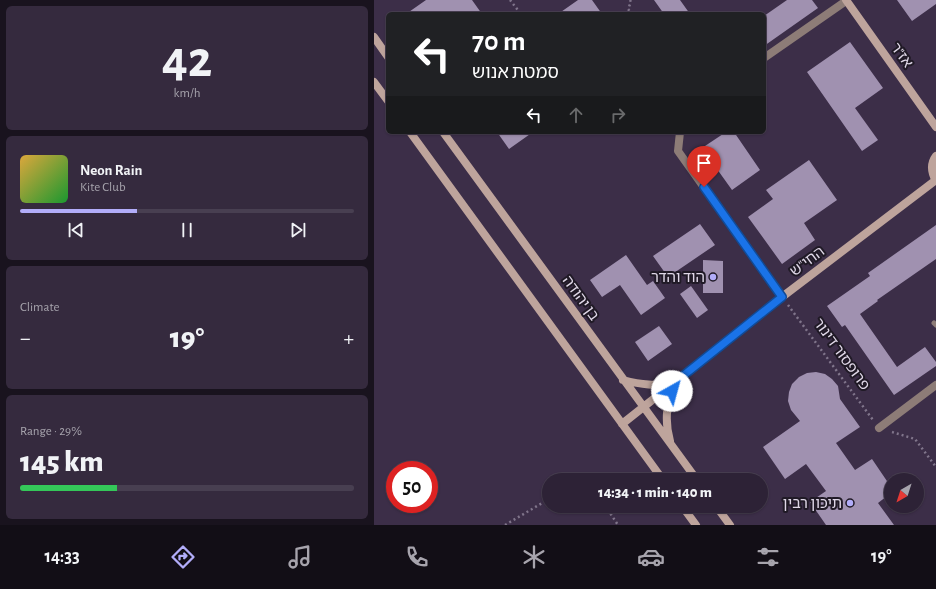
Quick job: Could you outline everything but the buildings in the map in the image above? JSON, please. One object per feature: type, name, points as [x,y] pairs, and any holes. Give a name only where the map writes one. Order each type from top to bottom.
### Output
[{"type":"main road","name":"אז\"ר","points":[[846,0],[936,127]]},
{"type":"main road","points":[[374,37],[386,54]]},
{"type":"main road","points":[[374,82],[386,99]]},
{"type":"main road","points":[[411,134],[658,473]]},
{"type":"main road","name":"בן יהודה","points":[[444,134],[692,473]]},
{"type":"main road","points":[[936,156],[931,170],[936,180]]},
{"type":"main road","name":"החי\"ש","points":[[622,424],[782,297],[936,180]]},
{"type":"main road","points":[[623,380],[640,384],[659,385],[674,383],[669,398],[666,427],[672,448]]},
{"type":"main road","points":[[687,513],[696,525]]},
{"type":"main road","points":[[721,513],[730,525]]},
{"type":"street","points":[[766,57],[846,0]]},
{"type":"street","points":[[680,134],[678,151],[782,297]]},
{"type":"street","points":[[879,428],[936,385]]},
{"type":"path","points":[[510,0],[519,12]]},
{"type":"path","points":[[630,0],[632,2],[628,9],[630,12]]},
{"type":"path","name":"פרופסור דינור","points":[[782,297],[879,428]]},
{"type":"path","points":[[879,428],[915,439],[936,467]]},
{"type":"path","points":[[505,525],[542,503]]},
{"type":"path","points":[[610,513],[618,525]]},
{"type":"place","name":"הוד והדר","points":[[713,277]]},
{"type":"place","name":"תיכון רבין","points":[[850,503]]},
{"type":"route","points":[[672,391],[674,383],[782,297],[704,187]]}]
